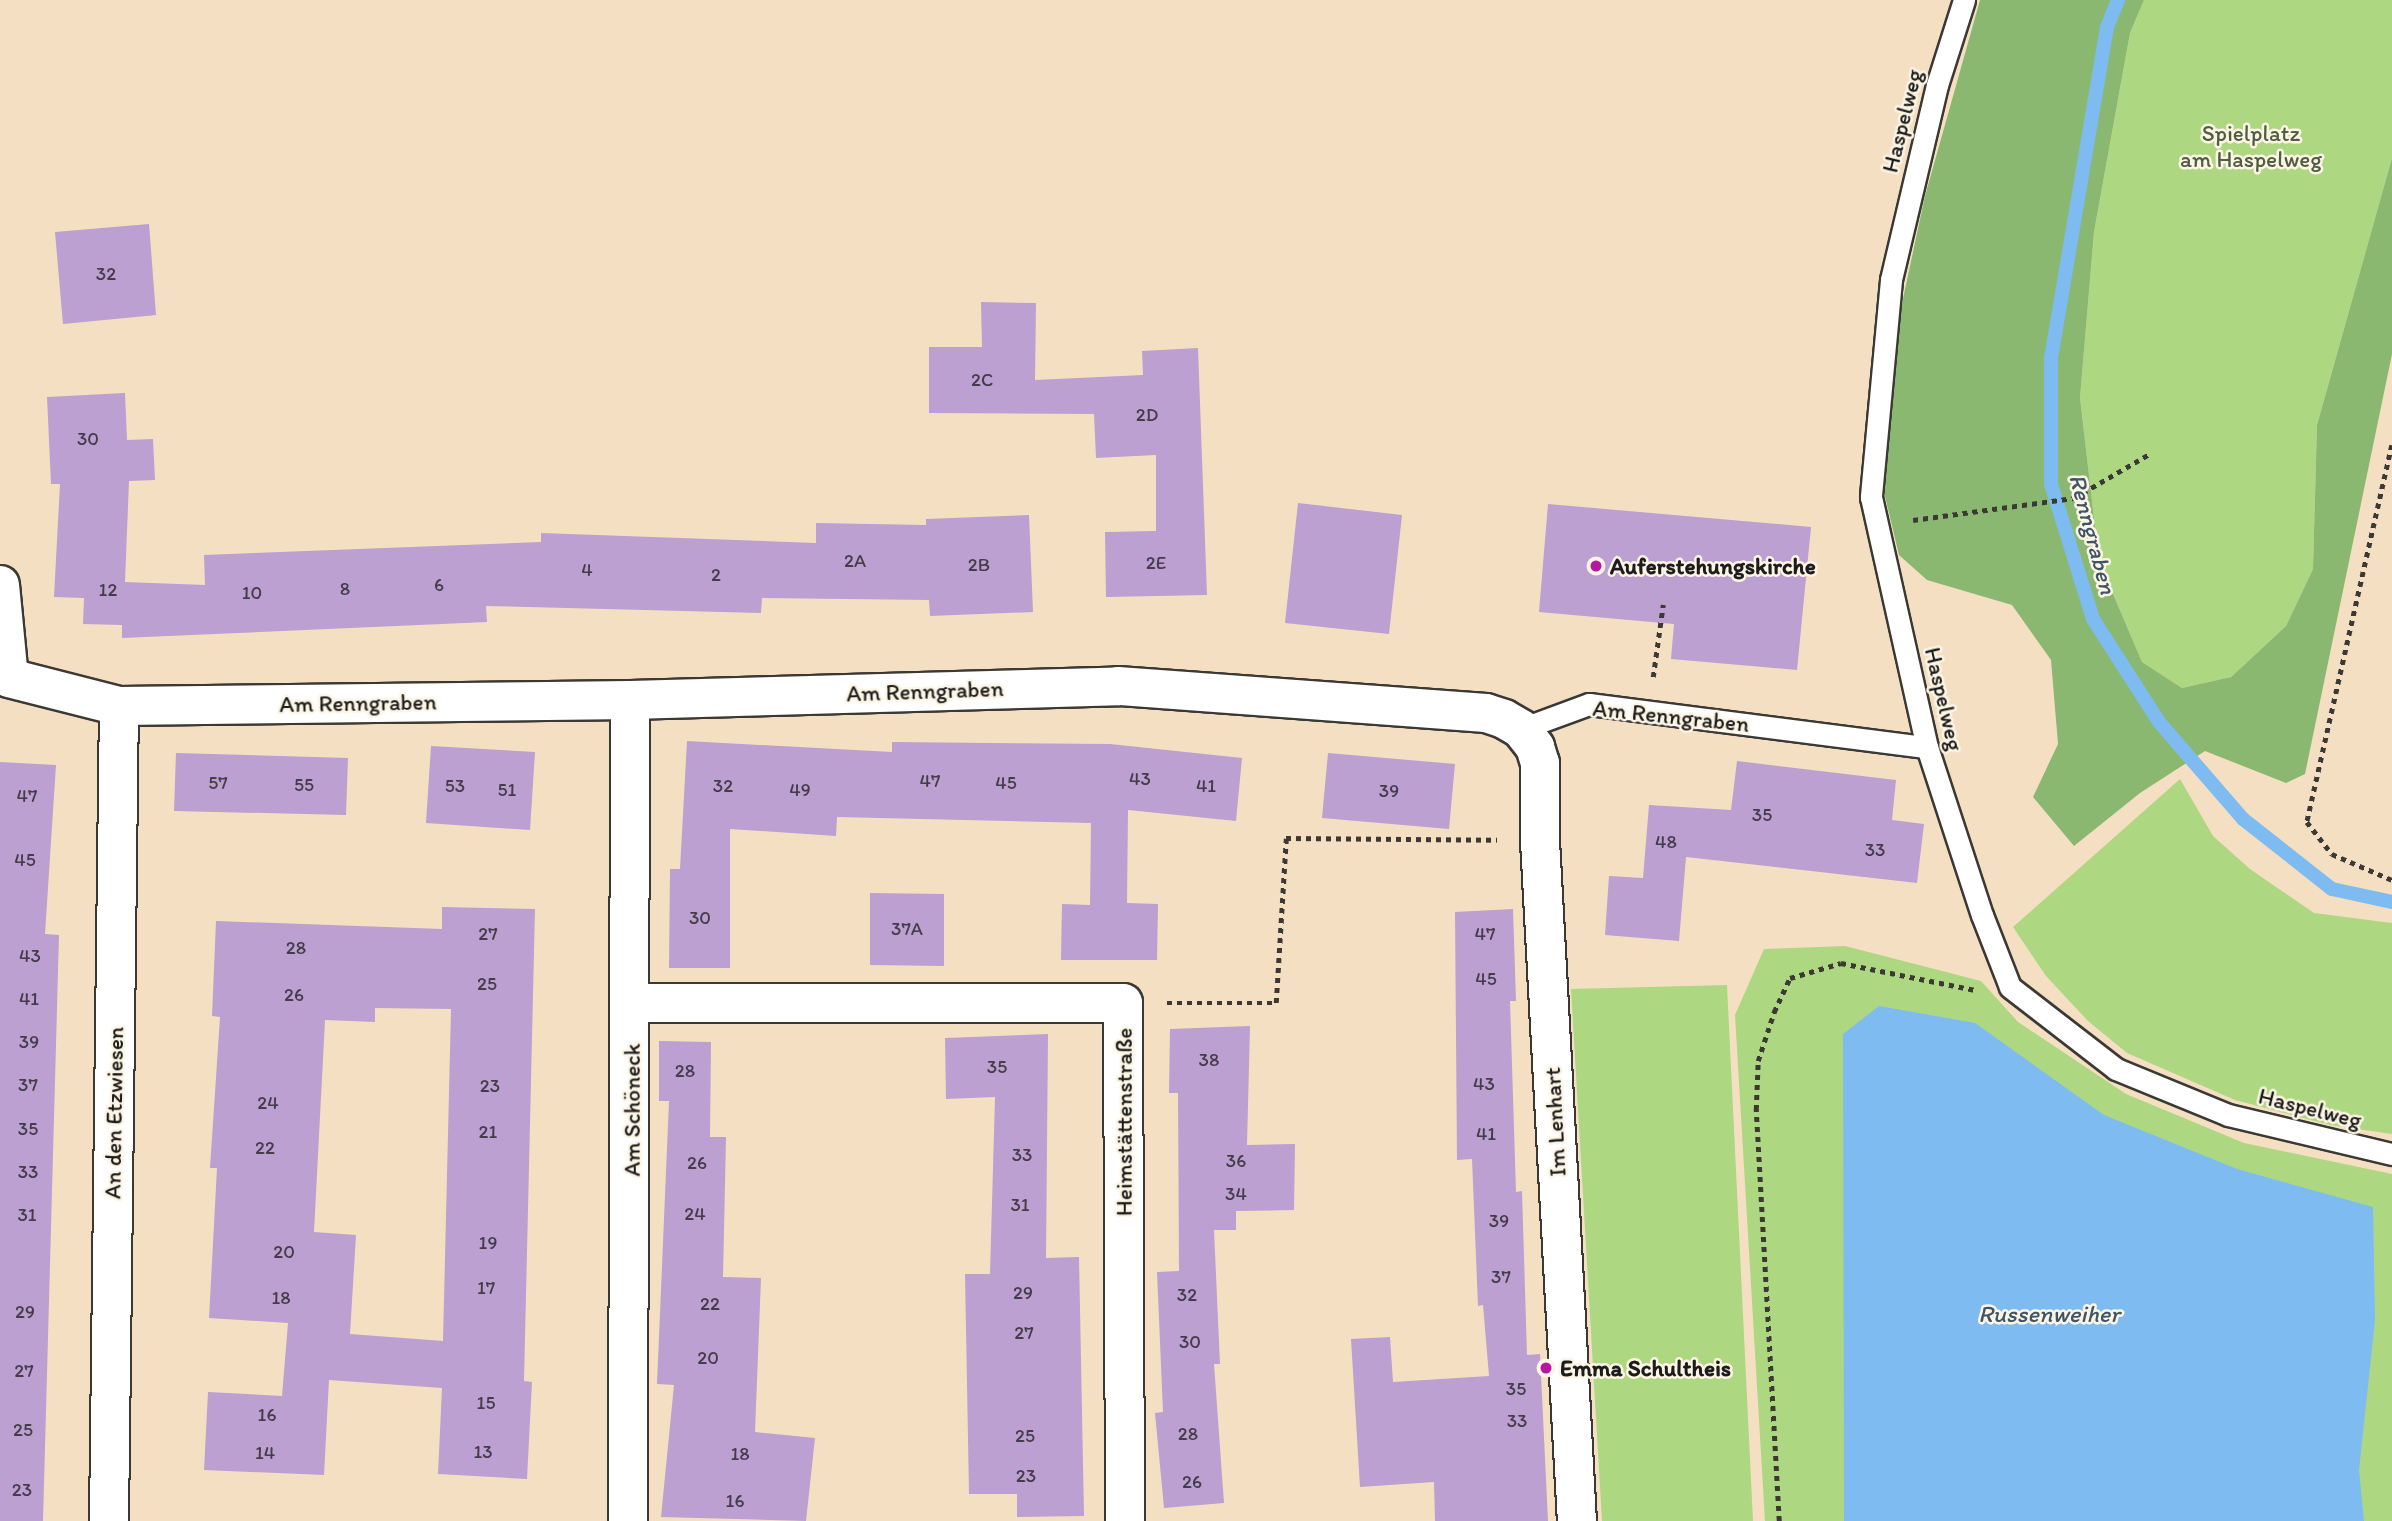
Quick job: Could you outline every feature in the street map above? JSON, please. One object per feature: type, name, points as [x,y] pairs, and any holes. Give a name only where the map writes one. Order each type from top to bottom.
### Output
[{"type":"street","name":"Am Renngraben","points":[[0,585],[5,679],[119,705],[630,700],[1118,686],[1486,713],[1521,729]]},
{"type":"street","name":"Am Schöneck","points":[[628,1521],[633,1003],[630,700]]},
{"type":"street","name":"An den Etzwiesen","points":[[109,1521],[119,705]]},
{"type":"street","name":"Im Lenhart","points":[[1521,729],[1535,747],[1539,763],[1540,841],[1577,1521]]},
{"type":"street","name":"Heimstättenstraße","points":[[633,1003],[1123,1003],[1125,1521]]},
{"type":"lane","name":"Haspelweg","points":[[1964,0],[1937,85],[1891,280],[1871,497],[1927,747],[2010,987],[2116,1069],[2228,1115],[2392,1154]]},
{"type":"lane","name":"Am Renngraben","points":[[1521,729],[1589,704],[1927,747]]},
{"type":"path","points":[[2392,445],[2307,822],[2332,855],[2392,880]]},
{"type":"path","points":[[1876,523],[2024,507],[2074,498],[2151,453]]},
{"type":"path","points":[[1649,711],[1663,605]]},
{"type":"path","points":[[1123,1003],[1276,1003],[1286,838],[1540,841]]},
{"type":"path","points":[[1779,1521],[1756,1110],[1758,1061],[1774,1012],[1790,978],[1841,963],[1980,991],[2010,987]]},
{"type":"green space","points":[[1980,0],[2144,0],[2130,33],[2094,232],[2080,398],[2099,561],[2142,662],[2182,688],[2231,677],[2286,626],[2313,569],[2317,425],[2392,158],[2392,354],[2305,774],[2286,783],[2205,751],[2140,793],[2074,846],[2033,797],[2058,744],[2051,660],[2012,605],[1927,580],[1899,555],[1884,492],[1898,322],[1925,196]]},
{"type":"green space","name":"Spielplatz am Haspelweg","points":[[2144,0],[2392,0],[2392,158],[2317,425],[2313,569],[2286,626],[2231,677],[2182,688],[2142,662],[2099,561],[2080,398],[2094,232],[2130,33]]},
{"type":"green space","points":[[2180,779],[2213,836],[2250,869],[2314,913],[2392,923],[2392,1134],[2330,1125],[2235,1100],[2127,1053],[2088,1021],[2046,976],[2013,927]]},
{"type":"green space","name":"Russenweiher","points":[[1845,946],[1981,981],[2018,1022],[2126,1094],[2244,1143],[2392,1174],[2392,1521],[1765,1521],[1735,1015],[1764,949]]},
{"type":"green space","points":[[1727,985],[1753,1521],[1602,1521],[1571,989]]},
{"type":"water","name":"Russenweiher","points":[[1879,1006],[1975,1023],[2104,1115],[2237,1169],[2373,1207],[2375,1320],[2359,1470],[2364,1521],[1844,1521],[1843,1034]]},
{"type":"building","points":[[149,224],[156,315],[63,324],[55,232]]},
{"type":"building","points":[[981,302],[1036,303],[1035,380],[1143,375],[1142,351],[1198,348],[1207,595],[1106,597],[1105,532],[1156,531],[1156,455],[1096,458],[1094,414],[929,413],[929,347],[982,347]]},
{"type":"building","points":[[125,393],[127,440],[153,439],[155,480],[129,481],[125,582],[205,585],[204,555],[541,542],[541,533],[816,543],[816,523],[926,525],[926,519],[1029,515],[1033,612],[930,616],[929,600],[762,598],[761,613],[486,606],[487,622],[122,638],[122,625],[83,624],[84,598],[54,597],[60,484],[51,484],[47,397]]},
{"type":"building","points":[[1298,503],[1402,515],[1389,634],[1285,623]]},
{"type":"building","points":[[1548,504],[1811,527],[1797,670],[1671,659],[1674,624],[1539,612]]},
{"type":"building","points":[[687,741],[892,752],[892,742],[1110,744],[1242,758],[1236,821],[1128,810],[1127,903],[1158,904],[1157,960],[1061,960],[1062,904],[1090,905],[1091,823],[837,817],[836,836],[730,829],[730,968],[669,968],[670,869],[680,869]]},
{"type":"building","points":[[431,746],[535,752],[530,830],[426,823]]},
{"type":"building","points":[[176,753],[348,758],[346,815],[174,811]]},
{"type":"building","points":[[1328,753],[1455,764],[1449,829],[1322,818]]},
{"type":"building","points":[[1737,761],[1896,780],[1892,820],[1924,824],[1917,883],[1686,857],[1679,941],[1605,935],[1609,876],[1643,878],[1649,805],[1731,810]]},
{"type":"building","points":[[0,762],[56,765],[45,934],[59,935],[43,1521],[0,1521]]},
{"type":"building","points":[[870,893],[944,894],[944,966],[870,965]]},
{"type":"building","points":[[442,907],[535,909],[524,1381],[532,1382],[527,1479],[438,1474],[442,1388],[329,1380],[324,1475],[204,1470],[208,1392],[282,1396],[288,1323],[209,1318],[217,1168],[210,1168],[220,1017],[212,1016],[216,921],[442,929]],"holes":[[[375,1008],[451,1009],[443,1341],[350,1334],[356,1235],[314,1232],[325,1020],[375,1022]]]},
{"type":"building","points":[[1513,909],[1516,1001],[1510,1001],[1516,1192],[1522,1191],[1527,1355],[1540,1354],[1548,1521],[1435,1521],[1434,1482],[1360,1487],[1351,1339],[1390,1337],[1393,1382],[1489,1376],[1483,1305],[1478,1306],[1472,1159],[1457,1160],[1455,912]]},
{"type":"building","points":[[1250,1026],[1247,1145],[1295,1144],[1294,1210],[1236,1211],[1236,1230],[1214,1230],[1220,1364],[1214,1364],[1224,1503],[1164,1508],[1155,1413],[1163,1412],[1157,1272],[1179,1271],[1178,1093],[1169,1093],[1170,1029]]},
{"type":"building","points":[[1048,1034],[1046,1258],[1079,1257],[1084,1516],[1017,1517],[1017,1494],[969,1494],[965,1274],[990,1274],[995,1097],[946,1099],[945,1038]]},
{"type":"building","points":[[659,1041],[711,1042],[710,1137],[726,1137],[723,1277],[761,1278],[755,1432],[815,1438],[806,1521],[661,1517],[674,1385],[657,1384],[669,1101],[659,1101]]},
{"type":"waterway","name":"Renngraben","points":[[2118,0],[2107,27],[2051,358],[2051,484],[2093,619],[2159,722],[2243,819],[2332,889],[2392,902]]},
{"type":"place","name":"Auferstehungskirche","points":[[1596,566]]},
{"type":"place","name":"Emma Schultheis","points":[[1546,1368]]}]
